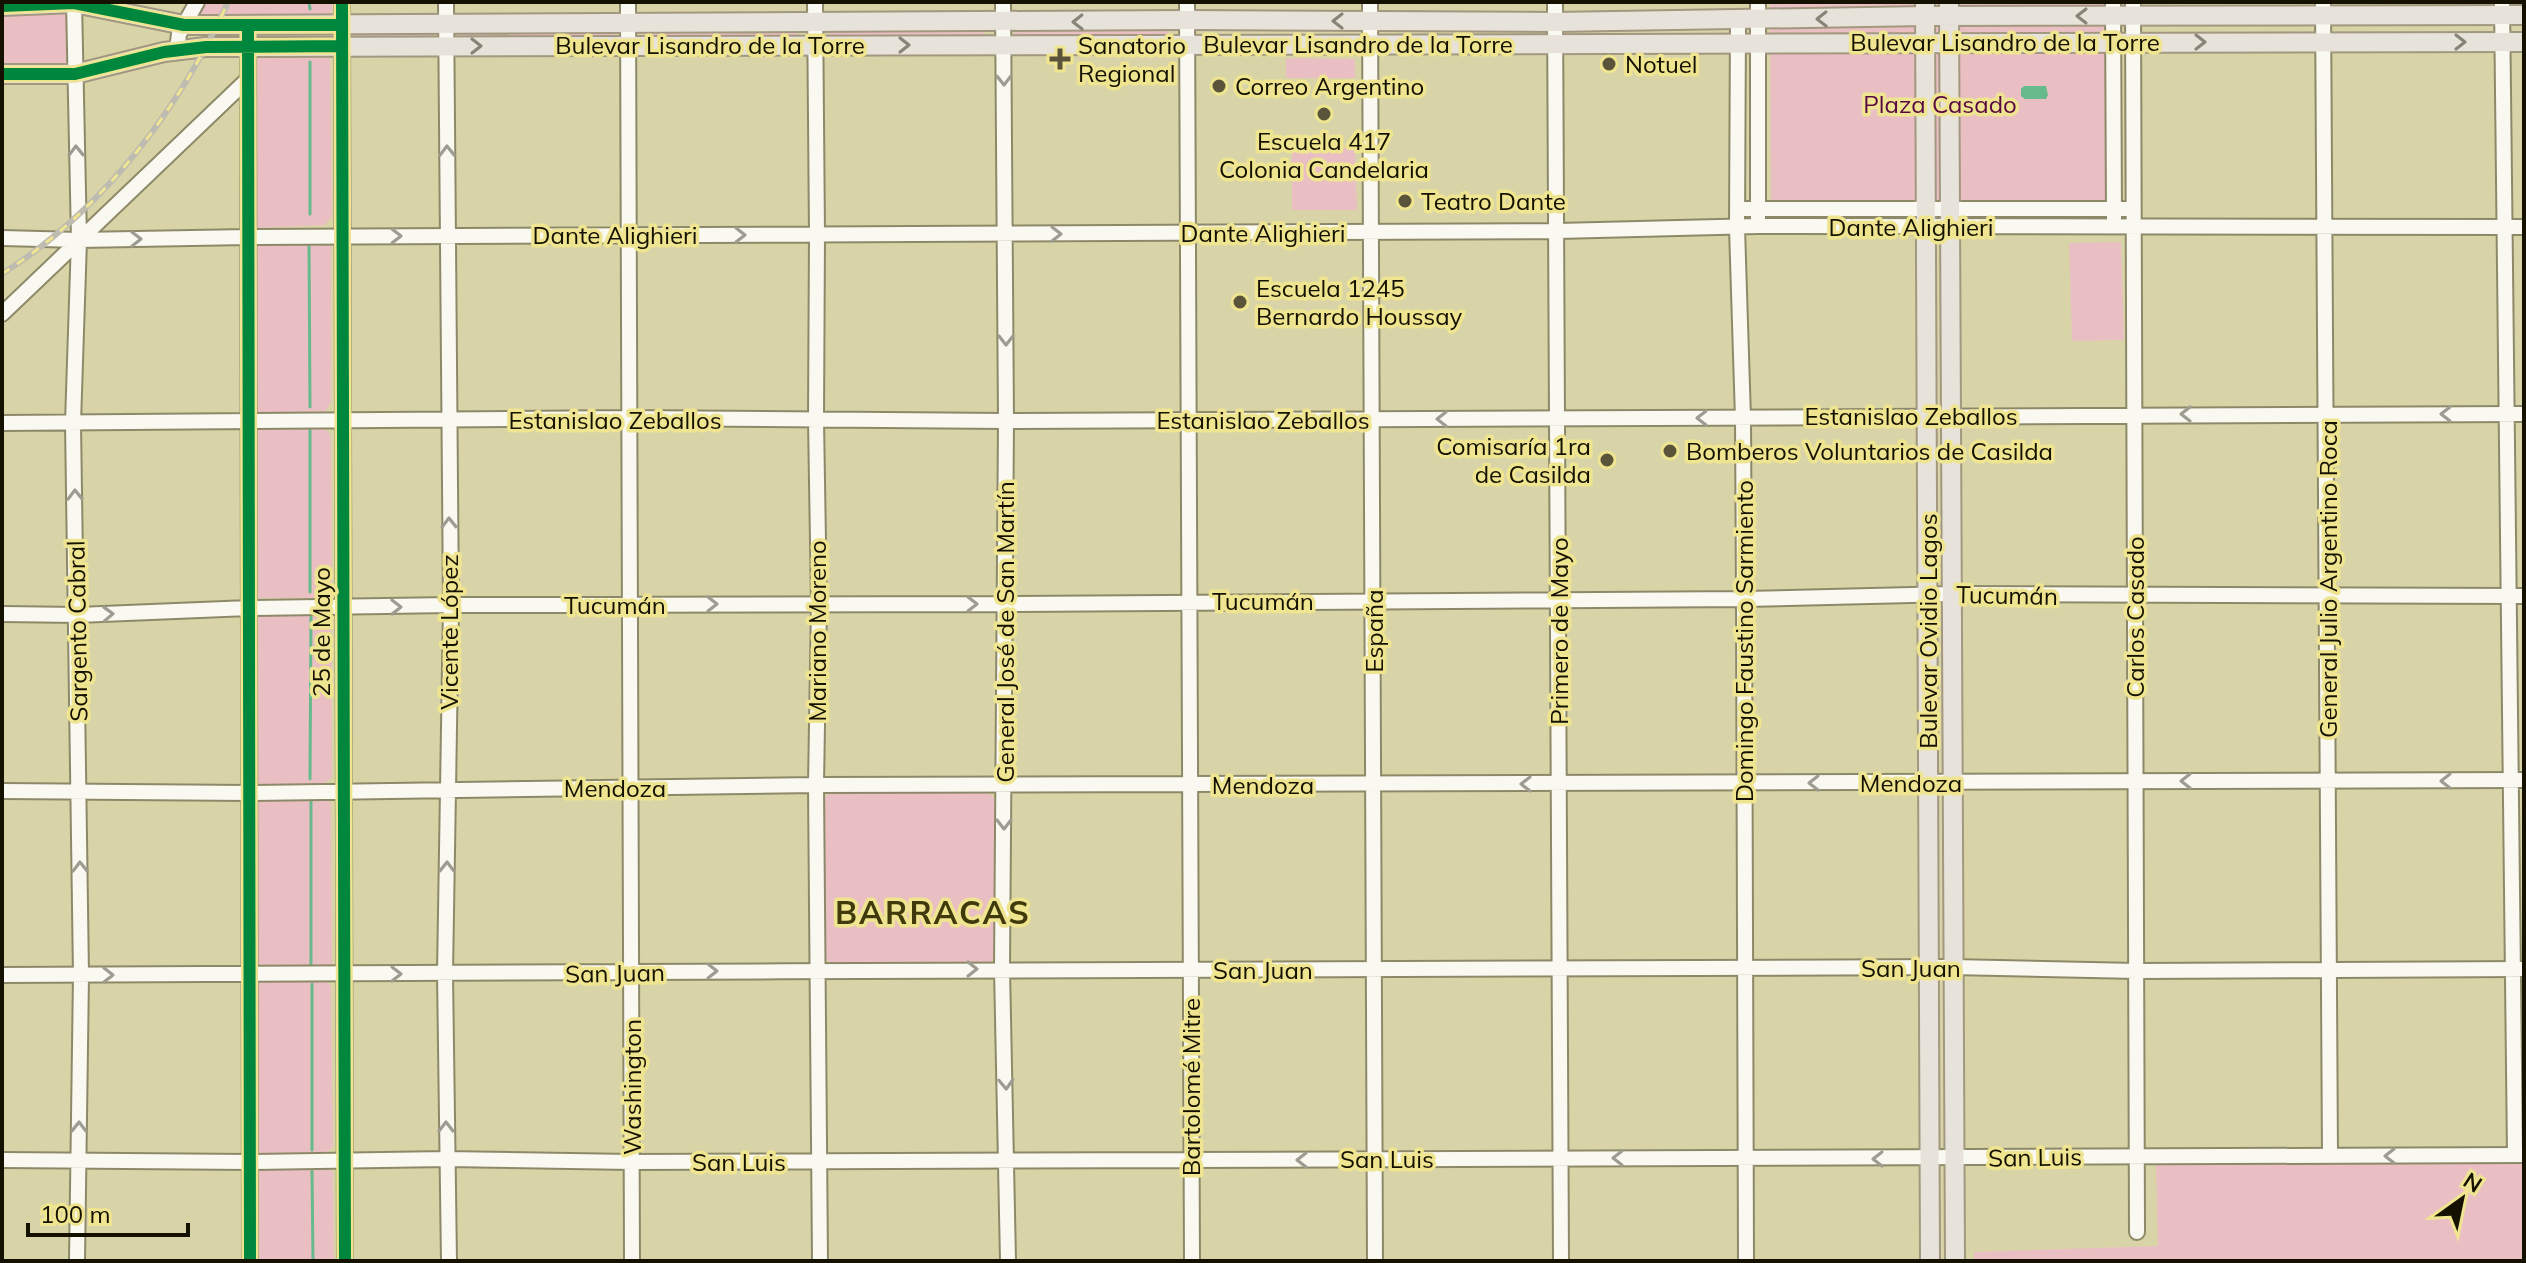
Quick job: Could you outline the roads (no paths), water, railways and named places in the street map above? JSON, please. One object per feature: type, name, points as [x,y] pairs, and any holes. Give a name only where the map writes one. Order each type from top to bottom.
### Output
[{"type":"main road","name":"Bulevar Lisandro de la Torre","points":[[2,6],[74,3],[184,25],[1003,22],[1187,11],[1370,11],[1555,22],[1738,20],[1758,11],[1926,9],[2502,9],[2524,15]]},
{"type":"main road","name":"Bulevar Ovidio Lagos","points":[[1926,9],[1930,1261]]},
{"type":"main road","name":"Bulevar Ovidio Lagos","points":[[1949,9],[1955,1261]]},
{"type":"main road","name":"Bulevar Lisandro de la Torre","points":[[2,74],[75,74],[177,49],[248,46],[2524,42]]},
{"type":"street","points":[[177,49],[184,25],[197,2]]},
{"type":"street","name":"25 de Mayo","points":[[342,2],[345,1261]]},
{"type":"street","name":"Vicente López","points":[[446,2],[451,605],[445,974],[449,1261]]},
{"type":"street","name":"Washington","points":[[628,2],[632,1261]]},
{"type":"street","name":"Mariano Moreno","points":[[815,2],[820,1261]]},
{"type":"street","name":"General José de San Martín","points":[[1003,2],[1006,421],[1002,969],[1008,1261]]},
{"type":"street","name":"Primero de Mayo","points":[[1555,2],[1561,1261]]},
{"type":"street","name":"Sargento Cabral","points":[[74,3],[79,240],[73,423],[81,975],[77,1261]]},
{"type":"street","points":[[2113,9],[2114,228]]},
{"type":"street","name":"Carlos Casado","points":[[2132,9],[2137,1232]]},
{"type":"street","name":"General Julio Argentino Roca","points":[[2323,9],[2329,596],[2330,1156]]},
{"type":"street","points":[[2502,9],[2507,414],[2517,596],[2519,1155]]},
{"type":"street","name":"Bartolomé Mitre","points":[[1187,11],[1192,1261]]},
{"type":"street","name":"España","points":[[1370,11],[1375,1261]]},
{"type":"street","points":[[1758,11],[1758,226]]},
{"type":"street","name":"Domingo Faustino Sarmiento","points":[[1738,20],[1737,228],[1743,418],[1746,1261]]},
{"type":"street","points":[[248,25],[250,1261]]},
{"type":"street","points":[[2,314],[248,79]]},
{"type":"street","name":"Dante Alighieri","points":[[1737,209],[2132,209]]},
{"type":"street","name":"Dante Alighieri","points":[[2,238],[1558,231],[1758,226],[2524,227]]},
{"type":"street","name":"Estanislao Zeballos","points":[[2,423],[628,418],[1006,421],[2524,414]]},
{"type":"street","name":"Tucumán","points":[[2,614],[78,615],[249,608],[451,605],[1744,599],[1953,594],[2517,596]]},
{"type":"street","name":"Mendoza","points":[[2,791],[249,793],[816,785],[2517,780]]},
{"type":"street","name":"San Juan","points":[[2,975],[631,973],[819,969],[2518,969]]},
{"type":"street","name":"San Luis","points":[[2,1160],[819,1162],[2519,1155]]},
{"type":"waterway","points":[[309,2],[310,9]]},
{"type":"waterway","points":[[310,62],[310,214]]},
{"type":"waterway","points":[[309,242],[310,407]]},
{"type":"waterway","points":[[310,430],[310,592]]},
{"type":"waterway","points":[[310,779],[311,617]]},
{"type":"waterway","points":[[311,800],[311,966]]},
{"type":"waterway","points":[[312,984],[312,1150]]},
{"type":"waterway","points":[[312,1171],[313,1261]]},
{"type":"railway","points":[[2,274],[73,219],[135,154],[186,81],[228,2]]},
{"type":"place","name":"Sanatorio Regional","points":[[1060,59]]},
{"type":"place","name":"Notuel","points":[[1609,64]]},
{"type":"place","name":"Correo Argentino","points":[[1219,86]]},
{"type":"place","name":"Escuela 417 Colonia Candelaria","points":[[1324,114]]},
{"type":"place","name":"Teatro Dante","points":[[1405,201]]},
{"type":"place","name":"Escuela 1245 Bernardo Houssay","points":[[1240,302]]},
{"type":"place","name":"Bomberos Voluntarios de Casilda","points":[[1670,451]]},
{"type":"place","name":"Comisaría 1ra de Casilda","points":[[1607,460]]},
{"type":"district","name":"BARRACAS","points":[[933,912]]},
{"type":"park label","name":"Plaza Casado","points":[[1940,104]]}]
